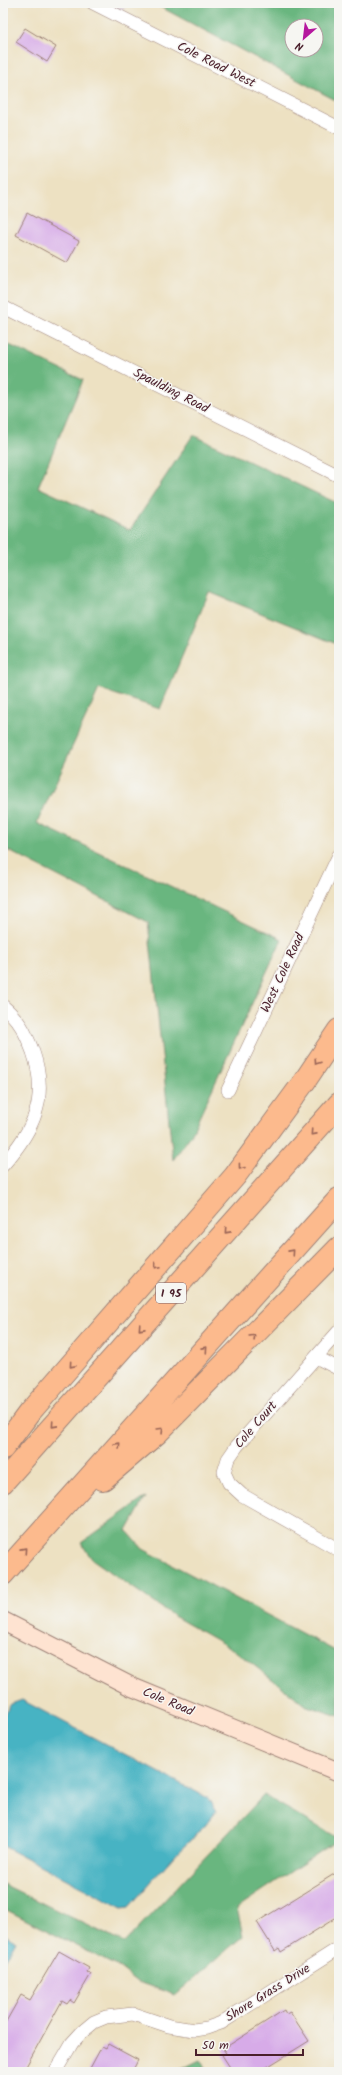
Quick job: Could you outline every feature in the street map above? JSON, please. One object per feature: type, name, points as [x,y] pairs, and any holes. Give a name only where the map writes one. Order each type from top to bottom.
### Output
[{"type":"highway","points":[[3,1448],[30,1413],[235,1176],[304,1082],[339,1030]]},
{"type":"highway","name":"I 95","points":[[3,1482],[339,1104]]},
{"type":"highway","points":[[3,1574],[339,1199]]},
{"type":"highway","points":[[45,1527],[157,1434],[339,1248]]},
{"type":"street","name":"Cole Road West","points":[[93,3],[339,128]]},
{"type":"street","name":"Spaulding Road","points":[[3,307],[339,476]]},
{"type":"street","name":"West Cole Road","points":[[228,1090],[339,855]]},
{"type":"street","points":[[3,1006],[22,1024],[27,1034],[39,1071],[40,1082],[35,1114],[24,1139],[3,1165]]},
{"type":"street","name":"Cole Court","points":[[339,1331],[237,1446],[228,1458],[224,1472],[229,1483],[242,1495],[339,1550]]},
{"type":"street","points":[[316,1357],[339,1369]]},
{"type":"street","name":"Cole Road","points":[[3,1621],[132,1687],[339,1772]]},
{"type":"street","name":"Shore Grass Drive","points":[[56,2072],[72,2043],[94,2022],[113,2016],[133,2014],[182,2028],[207,2028],[221,2023],[339,1948]]},
{"type":"shaded area","points":[[103,3],[129,3],[121,12]]},
{"type":"green space","points":[[153,3],[339,3],[339,102]]},
{"type":"green space","points":[[3,342],[83,380],[38,487],[130,530],[193,435],[339,504],[339,645],[209,592],[160,709],[99,689],[37,823],[282,939],[191,1135],[173,1160],[148,922],[3,848]]},
{"type":"green space","points":[[146,1497],[127,1531],[143,1549],[339,1653],[339,1716],[307,1706],[234,1650],[172,1615],[92,1559],[81,1543]]},
{"type":"green space","points":[[264,1795],[339,1839],[237,1908],[243,1936],[175,1995],[138,1982],[120,1968],[3,1908],[3,1884],[124,1943]]},
{"type":"green space","points":[[339,2003],[339,2041],[332,2017]]},
{"type":"green space","points":[[200,2060],[210,2072],[175,2072]]},
{"type":"water","points":[[22,1700],[208,1798],[216,1812],[204,1827],[173,1857],[129,1907],[122,1908],[3,1846],[3,1716],[11,1704]]},
{"type":"water","points":[[3,1934],[16,1941],[3,1964]]},
{"type":"building","points":[[25,28],[56,47],[47,62],[16,42]]},
{"type":"building","points":[[27,213],[79,241],[67,263],[16,235]]},
{"type":"building","points":[[339,1871],[339,1916],[281,1952],[279,1948],[275,1951],[257,1922]]},
{"type":"building","points":[[59,1951],[89,1968],[87,1972],[91,1974],[74,2003],[70,2000],[67,2004],[62,2001],[23,2072],[3,2072],[3,2027],[21,1995],[30,2000]]},
{"type":"building","points":[[284,2010],[286,2014],[290,2012],[309,2041],[259,2072],[233,2072],[222,2055],[226,2053],[223,2049]]},
{"type":"building","points":[[108,2044],[138,2060],[132,2072],[88,2072],[102,2046],[106,2048]]}]
